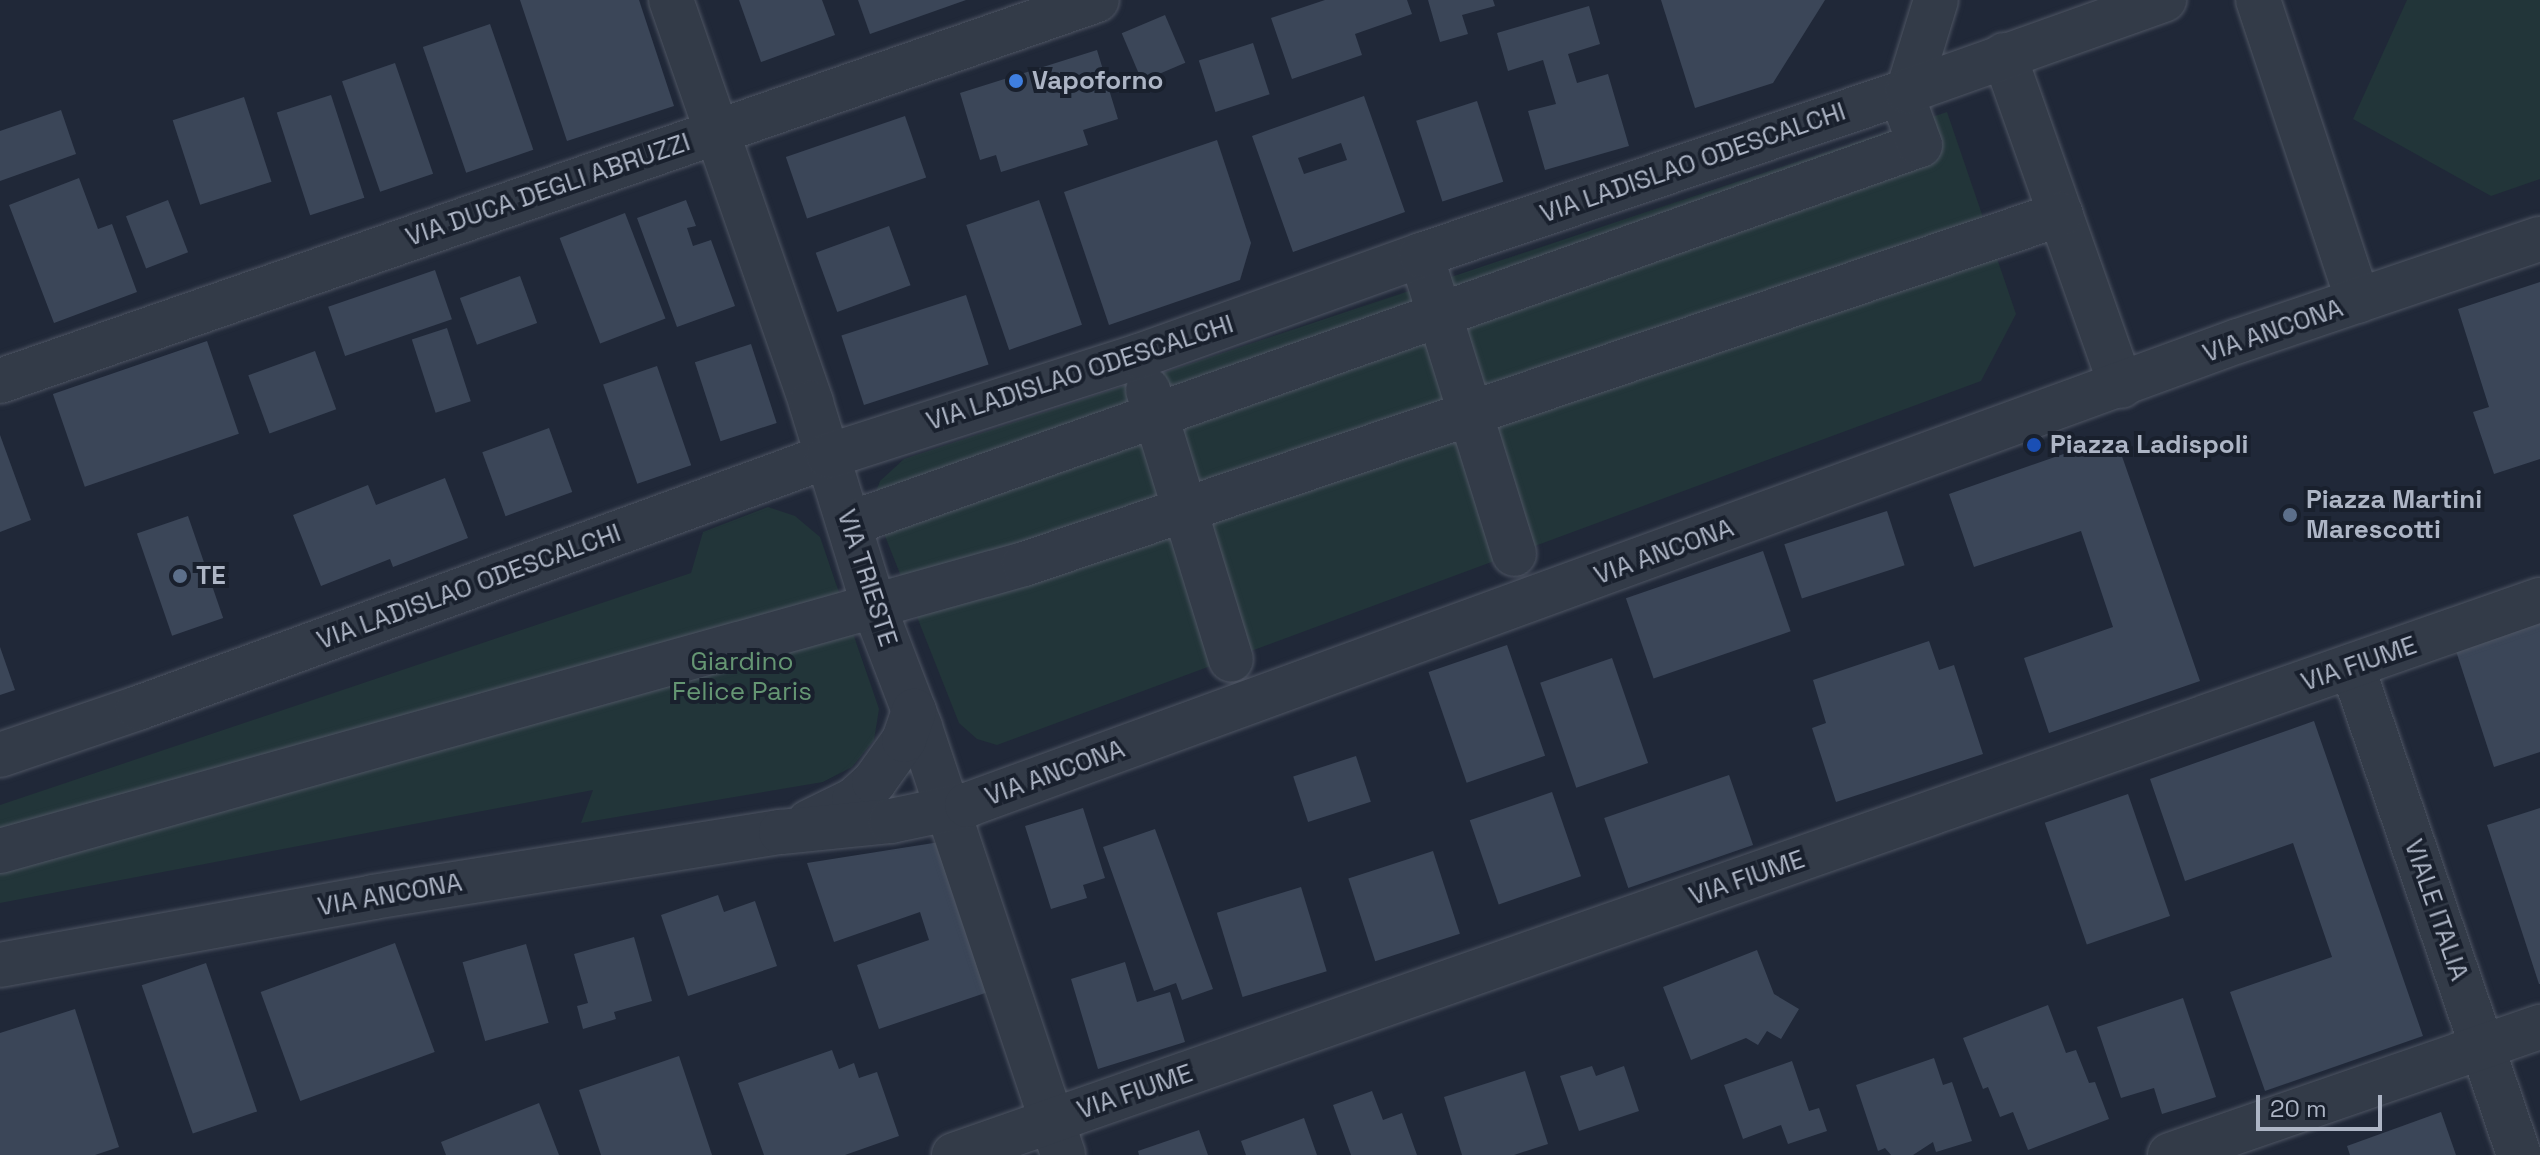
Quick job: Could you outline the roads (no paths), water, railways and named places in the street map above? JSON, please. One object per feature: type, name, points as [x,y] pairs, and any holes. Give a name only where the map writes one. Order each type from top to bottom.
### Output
[{"type":"street","name":"VIA TRIESTE","points":[[671,0],[828,456],[874,607],[914,711],[1058,1138]]},
{"type":"street","name":"VIA DUCA DEGLI ABRUZZI","points":[[0,381],[1097,0]]},
{"type":"street","points":[[863,519],[1920,145],[1904,92],[1936,0]]},
{"type":"street","name":"VIA LADISLAO ODESCALCHI","points":[[0,755],[153,703],[828,456],[1139,356],[1421,255],[1904,92],[2164,0]]},
{"type":"street","points":[[2258,0],[2358,301]]},
{"type":"street","points":[[2004,55],[2121,386]]},
{"type":"street","points":[[0,851],[1024,564],[2061,214]]},
{"type":"street","name":"VIA ANCONA","points":[[0,965],[373,897],[781,832],[862,825],[948,810],[2238,341],[2540,239]]},
{"type":"street","points":[[1421,255],[1514,554]]},
{"type":"street","points":[[1139,356],[1154,416],[1231,659]]},
{"type":"street","name":"VIA FIUME","points":[[954,1155],[1058,1138],[2540,600]]},
{"type":"street","name":"VIALE ITALIA","points":[[2352,666],[2519,1155]]},
{"type":"street","name":"VIA ANCONA","points":[[781,832],[829,814],[863,792],[895,756],[910,728],[914,711]]},
{"type":"street","points":[[2170,1155],[2540,1027]]},
{"type":"place","name":"Vapoforno","points":[[1016,81]]},
{"type":"place","name":"Piazza Ladispoli","points":[[2034,445]]},
{"type":"place","name":"Piazza Martini Marescotti","points":[[2290,515]]},
{"type":"place","name":"TE","points":[[180,576]]},
{"type":"park label","name":"Giardino Felice Paris","points":[[742,677]]}]
